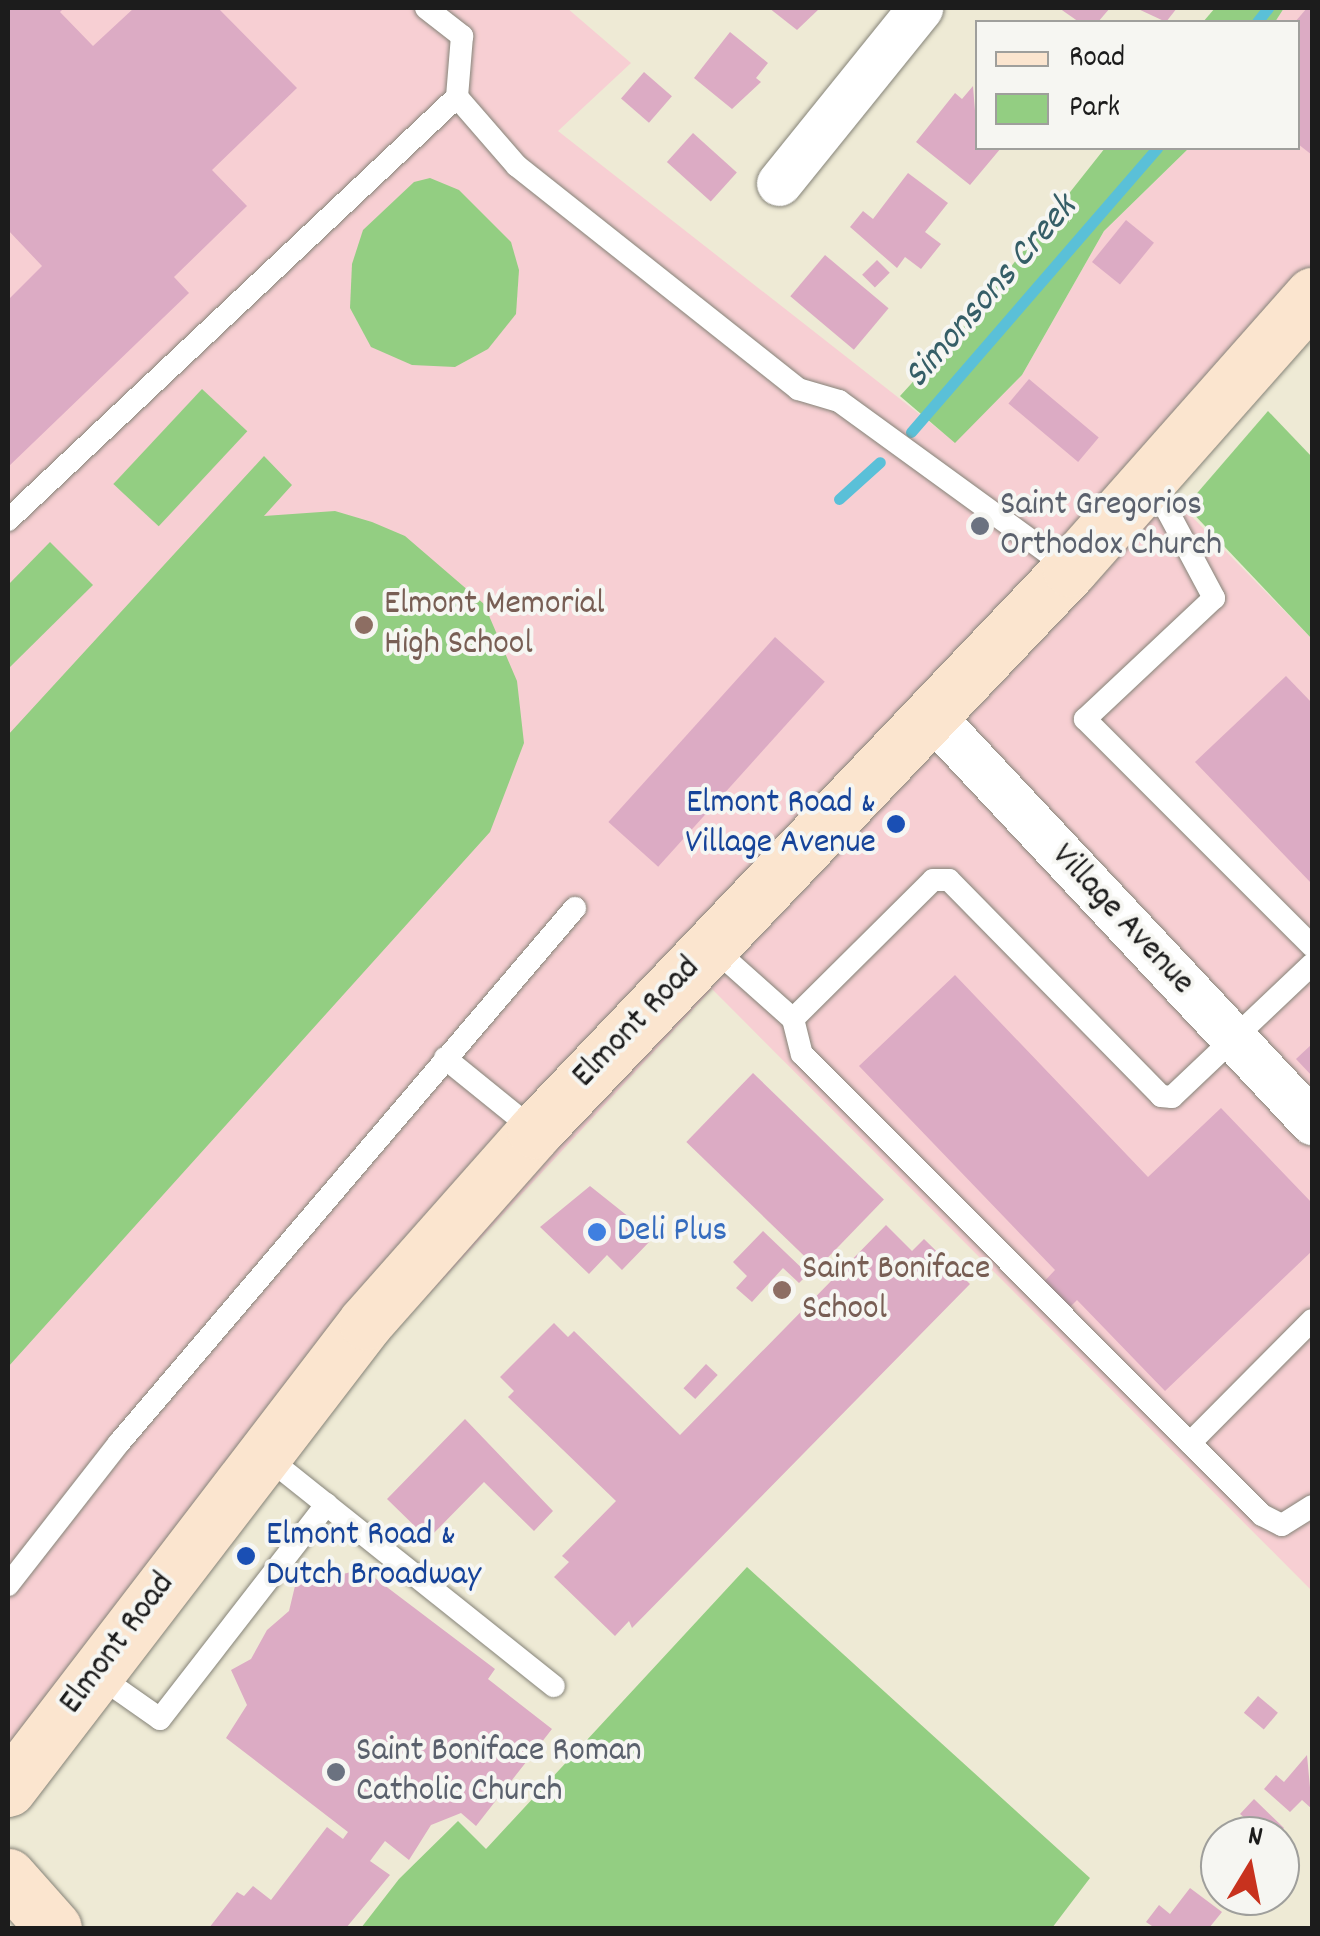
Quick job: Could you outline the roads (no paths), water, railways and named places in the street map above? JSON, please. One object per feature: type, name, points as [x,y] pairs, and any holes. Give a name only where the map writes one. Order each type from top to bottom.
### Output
[{"type":"main road","name":"Elmont Road","points":[[8,1789],[260,1452],[535,1130],[933,717],[1305,320]]},
{"type":"main road","points":[[8,1876],[54,1928]]},
{"type":"street","points":[[779,183],[920,8]]},
{"type":"street","name":"Village Avenue","points":[[933,717],[1312,1122]]},
{"type":"lane","points":[[8,520],[457,98],[462,36],[426,8]]},
{"type":"lane","points":[[457,98],[518,166],[798,390],[839,401],[1070,569]]},
{"type":"lane","points":[[1151,480],[1214,598],[1085,719],[1312,946]]},
{"type":"lane","points":[[793,1020],[933,880],[949,880],[1161,1096],[1172,1097],[1312,964]]},
{"type":"lane","points":[[8,1585],[119,1443],[575,908]]},
{"type":"lane","points":[[711,946],[793,1020],[802,1054],[1262,1516],[1282,1525],[1312,1506]]},
{"type":"lane","points":[[446,1058],[535,1130]]},
{"type":"lane","points":[[1190,1443],[1312,1320]]},
{"type":"lane","points":[[260,1452],[554,1686]]},
{"type":"lane","points":[[96,1674],[160,1719],[327,1504]]},
{"type":"waterway","name":"Simonsons Creek","points":[[1259,20],[1268,8]]},
{"type":"waterway","name":"Simonsons Creek","points":[[911,432],[1155,150]]},
{"type":"waterway","points":[[839,499],[880,462]]},
{"type":"place","name":"Saint Gregorios Orthodox Church","points":[[980,526]]},
{"type":"place","name":"Elmont Memorial High School","points":[[364,625]]},
{"type":"place","name":"Elmont Road & Village Avenue","points":[[896,824]]},
{"type":"place","name":"Deli Plus","points":[[597,1232]]},
{"type":"place","name":"Saint Boniface School","points":[[782,1290]]},
{"type":"place","name":"Elmont Road & Dutch Broadway","points":[[246,1556]]},
{"type":"place","name":"Saint Boniface Roman Catholic Church","points":[[336,1772]]}]
